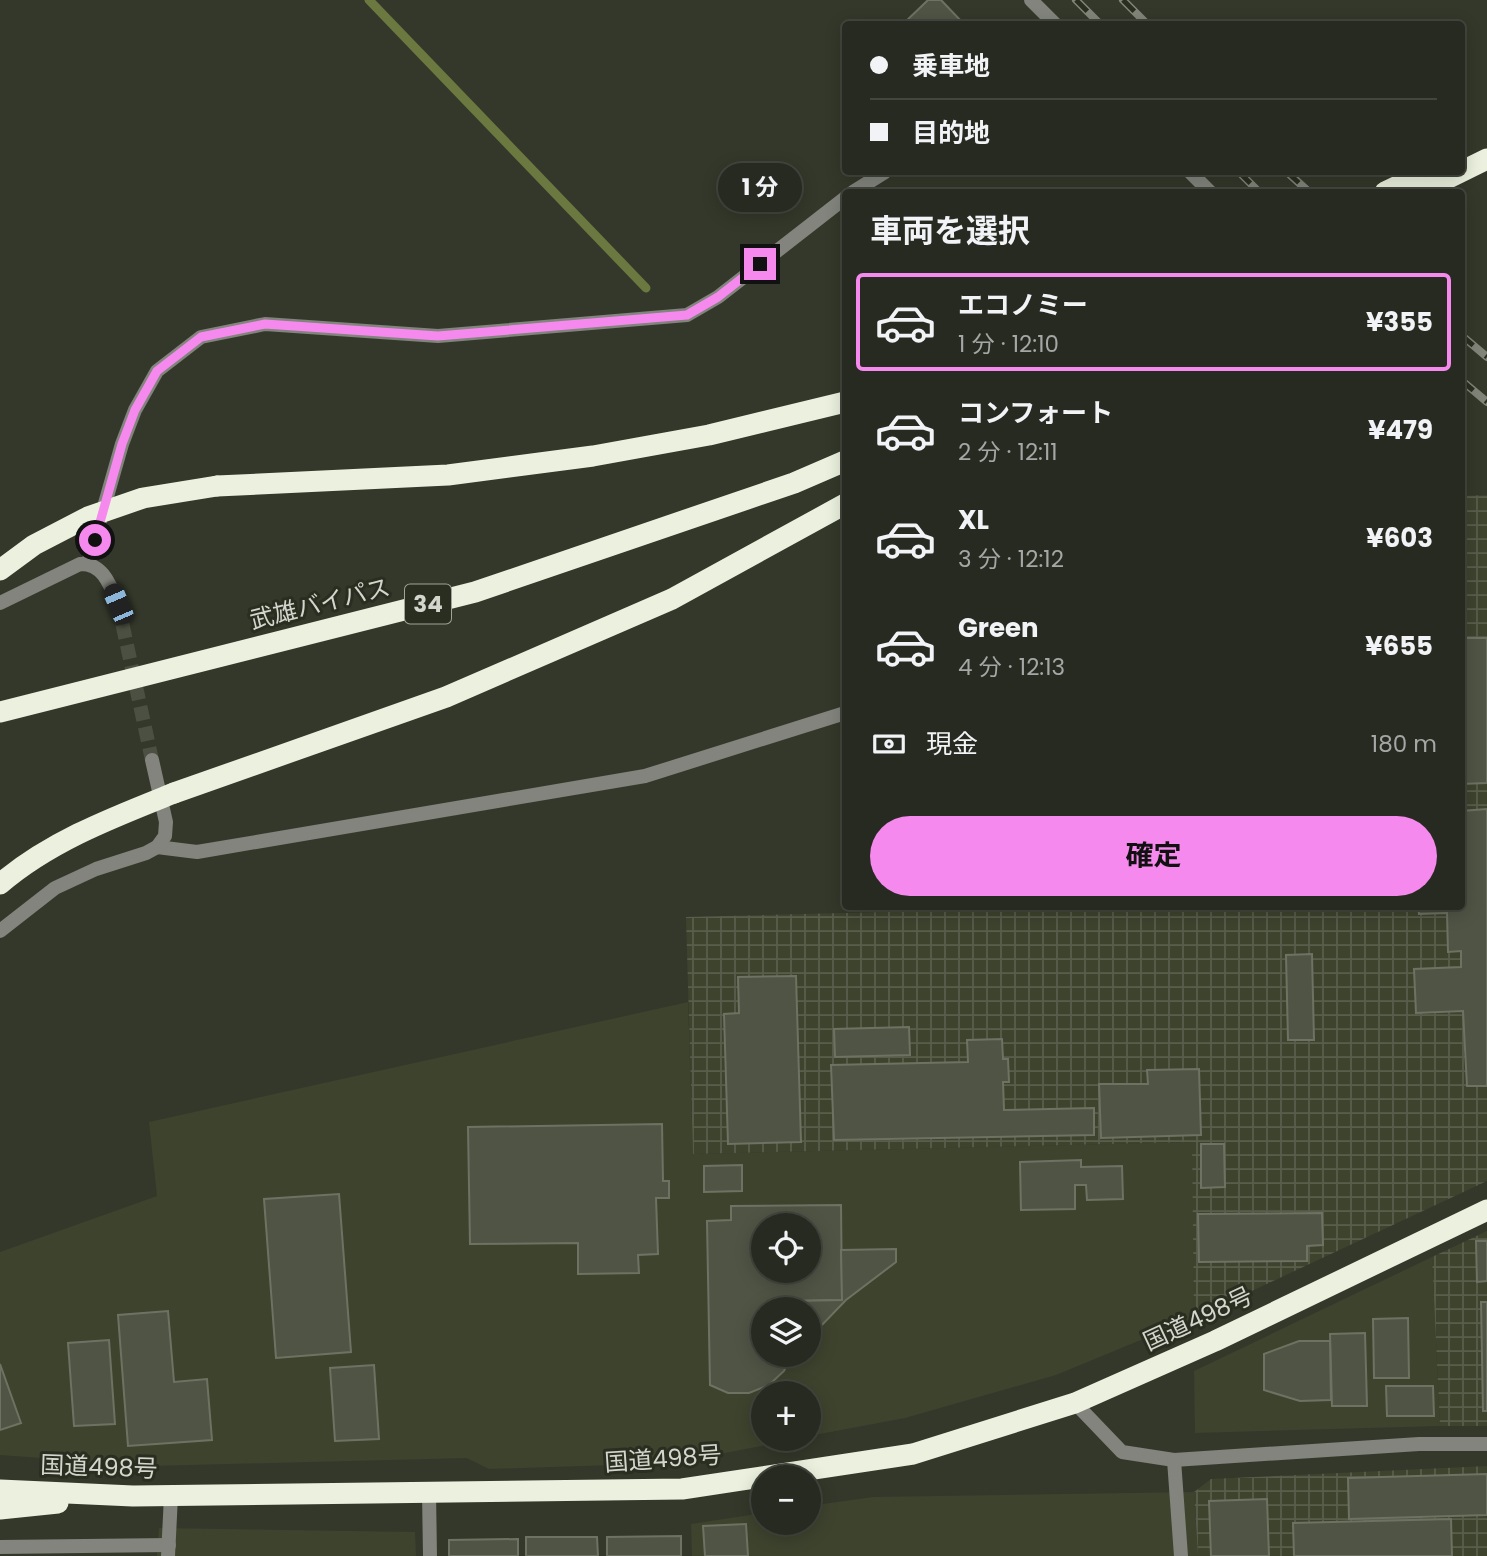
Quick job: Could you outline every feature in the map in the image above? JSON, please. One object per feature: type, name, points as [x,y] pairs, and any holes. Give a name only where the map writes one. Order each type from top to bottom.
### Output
[{"type":"highway","points":[[1465,156],[1487,147]]},
{"type":"highway","points":[[1465,170],[1487,159]]},
{"type":"highway","points":[[1391,189],[1421,175]]},
{"type":"highway","points":[[1426,189],[1455,175]]},
{"type":"highway","points":[[0,570],[34,545],[88,517],[144,498],[217,486],[448,475],[593,456],[709,435],[842,403]]},
{"type":"highway","name":"武雄バイパス","points":[[0,712],[475,592],[794,483],[842,462]]},
{"type":"highway","points":[[0,884],[15,871],[64,841],[116,816],[446,697],[672,599],[842,506]]},
{"type":"highway","name":"国道498号","points":[[0,1489],[171,1496],[682,1489],[913,1454],[1075,1403],[1215,1341],[1487,1209]]},
{"type":"highway","points":[[0,1509],[133,1496]]},
{"type":"street","points":[[1031,0],[1052,21]]},
{"type":"street","points":[[858,189],[880,175]]},
{"type":"street","points":[[1193,175],[1207,189]]},
{"type":"street","points":[[88,564],[122,444],[135,410],[157,371],[201,337],[265,324],[438,336],[687,315],[718,297],[842,200]]},
{"type":"street","points":[[0,603],[80,564],[88,564],[96,567],[108,580],[118,604]]},
{"type":"street","points":[[157,847],[197,852],[645,776],[842,714]]},
{"type":"street","points":[[0,931],[55,888],[96,869],[157,847],[165,836],[166,822],[152,760]]},
{"type":"street","points":[[1075,1403],[1122,1452],[1174,1460],[1419,1444],[1487,1444]]},
{"type":"street","points":[[1174,1460],[1181,1556]]},
{"type":"street","points":[[429,1492],[430,1556]]},
{"type":"street","points":[[0,1547],[169,1550],[171,1496]]},
{"type":"shaded area","points":[[1487,495],[1487,1181],[1194,1318],[1192,1142],[693,1154],[686,917],[970,910],[1465,910],[1465,496]]},
{"type":"shaded area","points":[[688,1002],[693,1154],[1193,1142],[1194,1318],[1056,1375],[905,1418],[821,1434],[821,1381],[751,1381],[751,1448],[672,1463],[489,1469],[467,1458],[151,1466],[0,1455],[0,1252],[157,1196],[149,1122]]},
{"type":"shaded area","points":[[1487,1231],[1487,1426],[1440,1426],[1432,1257]]},
{"type":"shaded area","points":[[1432,1257],[1440,1426],[1195,1433],[1194,1371]]},
{"type":"shaded area","points":[[1487,1466],[1487,1556],[1198,1556],[1194,1492],[1211,1479]]},
{"type":"shaded area","points":[[1194,1492],[1198,1556],[692,1556],[691,1524],[751,1515],[751,1535],[821,1535],[821,1504],[873,1497]]},
{"type":"shaded area","points":[[159,1528],[415,1532],[416,1556],[157,1556]]},
{"type":"building","points":[[928,0],[941,0],[961,21],[906,21]]},
{"type":"building","points":[[1465,638],[1487,638],[1487,783],[1465,784]]},
{"type":"building","points":[[1487,809],[1487,1086],[1467,1086],[1463,1011],[1416,1013],[1414,969],[1461,967],[1461,951],[1448,952],[1447,913],[1419,914],[1418,910],[1465,910],[1465,811]]},
{"type":"building","points":[[1312,954],[1314,1040],[1288,1040],[1286,955]]},
{"type":"building","points":[[796,976],[801,1142],[728,1144],[724,1014],[739,1013],[738,977]]},
{"type":"building","points":[[909,1027],[910,1055],[835,1057],[834,1029]]},
{"type":"building","points":[[1002,1039],[1003,1059],[1008,1059],[1009,1082],[1003,1082],[1004,1110],[1094,1108],[1094,1135],[834,1140],[831,1065],[968,1062],[967,1040]]},
{"type":"building","points":[[1199,1069],[1201,1135],[1101,1138],[1099,1084],[1148,1084],[1147,1070]]},
{"type":"building","points":[[662,1124],[663,1181],[669,1181],[669,1198],[656,1198],[658,1254],[638,1255],[639,1273],[578,1274],[578,1243],[470,1244],[468,1127]]},
{"type":"building","points":[[1201,1144],[1224,1144],[1225,1187],[1201,1188]]},
{"type":"building","points":[[1081,1160],[1081,1167],[1122,1166],[1123,1199],[1087,1200],[1086,1185],[1075,1185],[1075,1209],[1021,1210],[1020,1162]]},
{"type":"building","points":[[742,1165],[742,1191],[704,1192],[704,1166]]},
{"type":"building","points":[[339,1194],[351,1352],[276,1358],[264,1199]]},
{"type":"building","points":[[841,1205],[842,1300],[821,1300],[821,1297],[751,1297],[751,1367],[786,1367],[773,1381],[751,1381],[749,1393],[728,1393],[710,1385],[707,1221],[731,1220],[731,1206]]},
{"type":"building","points":[[1322,1213],[1323,1245],[1307,1246],[1307,1261],[1199,1262],[1198,1214]]},
{"type":"building","points":[[1476,1241],[1487,1241],[1487,1281],[1477,1282]]},
{"type":"building","points":[[896,1249],[896,1262],[846,1300],[821,1326],[821,1300],[842,1300],[841,1250]]},
{"type":"building","points":[[1481,1302],[1487,1302],[1487,1411],[1483,1411]]},
{"type":"building","points":[[168,1311],[174,1382],[207,1379],[212,1440],[128,1446],[118,1315]]},
{"type":"building","points":[[1408,1318],[1409,1378],[1374,1378],[1373,1319]]},
{"type":"building","points":[[1365,1333],[1367,1406],[1332,1406],[1330,1334]]},
{"type":"building","points":[[109,1340],[115,1424],[74,1426],[68,1343]]},
{"type":"building","points":[[1299,1341],[1330,1341],[1331,1400],[1300,1401],[1264,1390],[1264,1354]]},
{"type":"building","points":[[0,1364],[21,1423],[0,1430]]},
{"type":"building","points":[[374,1365],[379,1439],[335,1441],[330,1368]]},
{"type":"building","points":[[1386,1386],[1433,1386],[1434,1416],[1387,1416]]},
{"type":"building","points":[[1487,1474],[1487,1515],[1349,1519],[1348,1478]]},
{"type":"building","points":[[1267,1499],[1269,1556],[1211,1556],[1209,1501]]},
{"type":"building","points":[[1451,1519],[1452,1556],[1294,1556],[1293,1523]]},
{"type":"building","points":[[746,1524],[748,1556],[705,1556],[703,1526]]},
{"type":"building","points":[[681,1536],[681,1556],[607,1556],[607,1537]]},
{"type":"building","points":[[526,1537],[597,1537],[598,1556],[526,1556]]},
{"type":"building","points":[[518,1539],[518,1556],[449,1556],[449,1540]]},
{"type":"waterway","points":[[369,0],[646,288]]},
{"type":"tunnel","points":[[118,604],[152,760]]},
{"type":"railway","points":[[1076,0],[1097,21]]},
{"type":"railway","points":[[1123,0],[1144,21]]},
{"type":"railway","points":[[1242,175],[1256,189]]},
{"type":"railway","points":[[1290,175],[1306,189]]},
{"type":"railway","points":[[1465,338],[1487,357]]},
{"type":"railway","points":[[1465,383],[1487,402]]},
{"type":"route","points":[[95,540],[122,444],[135,410],[157,371],[201,337],[265,324],[438,336],[687,315],[718,297],[760,264]]}]
